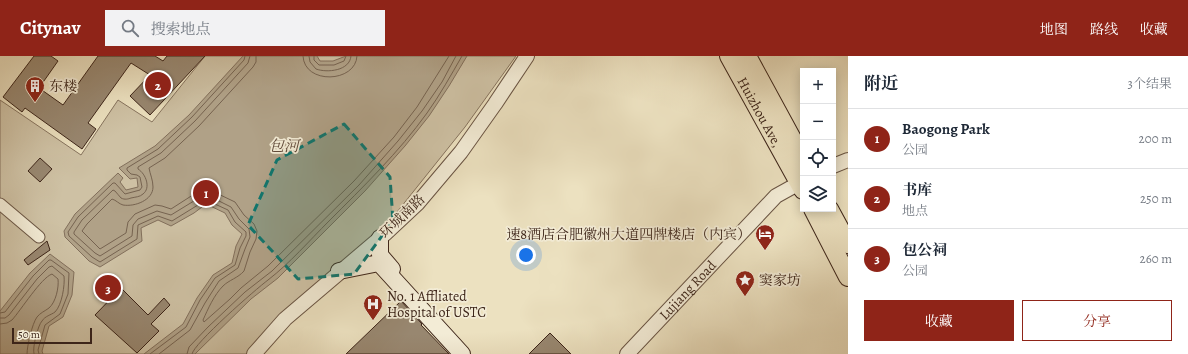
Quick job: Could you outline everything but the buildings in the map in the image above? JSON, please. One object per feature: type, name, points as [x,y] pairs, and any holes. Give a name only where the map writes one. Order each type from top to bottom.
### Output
[{"type":"main road","name":"Huizhou Ave,","points":[[729,56],[800,180]]},
{"type":"main road","name":"Huizhou Ave,","points":[[747,56],[800,153]]},
{"type":"main road","points":[[815,212],[848,277]]},
{"type":"main road","points":[[832,212],[848,244]]},
{"type":"main road","points":[[380,238],[380,255],[468,354]]},
{"type":"main road","points":[[339,271],[379,263],[462,354]]},
{"type":"street","name":"环城南路","points":[[254,354],[285,319],[339,271],[380,238],[417,204],[461,152],[527,56]]},
{"type":"street","points":[[836,165],[848,160]]},
{"type":"street","name":"Lujiang Road","points":[[627,354],[776,196],[800,185]]},
{"type":"street","points":[[0,204],[39,236]]},
{"type":"highlighted area","points":[[344,124],[390,177],[393,221],[354,274],[298,279],[248,225],[277,160]]},
{"type":"shaded area","points":[[205,56],[516,56],[465,127],[381,232],[380,255],[341,278],[254,354],[0,354],[0,100],[81,155],[118,100],[152,122]]},
{"type":"water","name":"包河","points":[[243,56],[317,56],[320,61],[333,61],[346,56],[467,56],[429,116],[405,146],[365,191],[278,278],[251,299],[195,354],[144,354],[183,324],[197,298],[213,275],[232,263],[236,246],[242,234],[232,225],[225,213],[206,204],[194,213],[171,226],[158,220],[141,228],[142,241],[100,267],[89,261],[65,237],[64,231],[75,214],[118,173],[123,178],[120,182],[126,190],[138,187],[137,178],[130,179],[119,168],[155,146],[189,115]]},
{"type":"water","points":[[50,254],[74,272],[72,295],[63,317],[49,326],[42,351],[43,354],[0,354],[0,311],[30,273]]},
{"type":"place","name":"书库","points":[[158,85]]},
{"type":"place","name":"东楼","points":[[35,103]]},
{"type":"place","name":"Baogong Park","points":[[206,193]]},
{"type":"place","name":"速8酒店合肥徽州大道四牌楼店（内宾）","points":[[765,251]]},
{"type":"place","name":"包公祠","points":[[108,288]]},
{"type":"place","name":"窦家坊","points":[[745,297]]},
{"type":"place","name":"No. 1 Affliated Hospital of USTC","points":[[373,321]]}]
